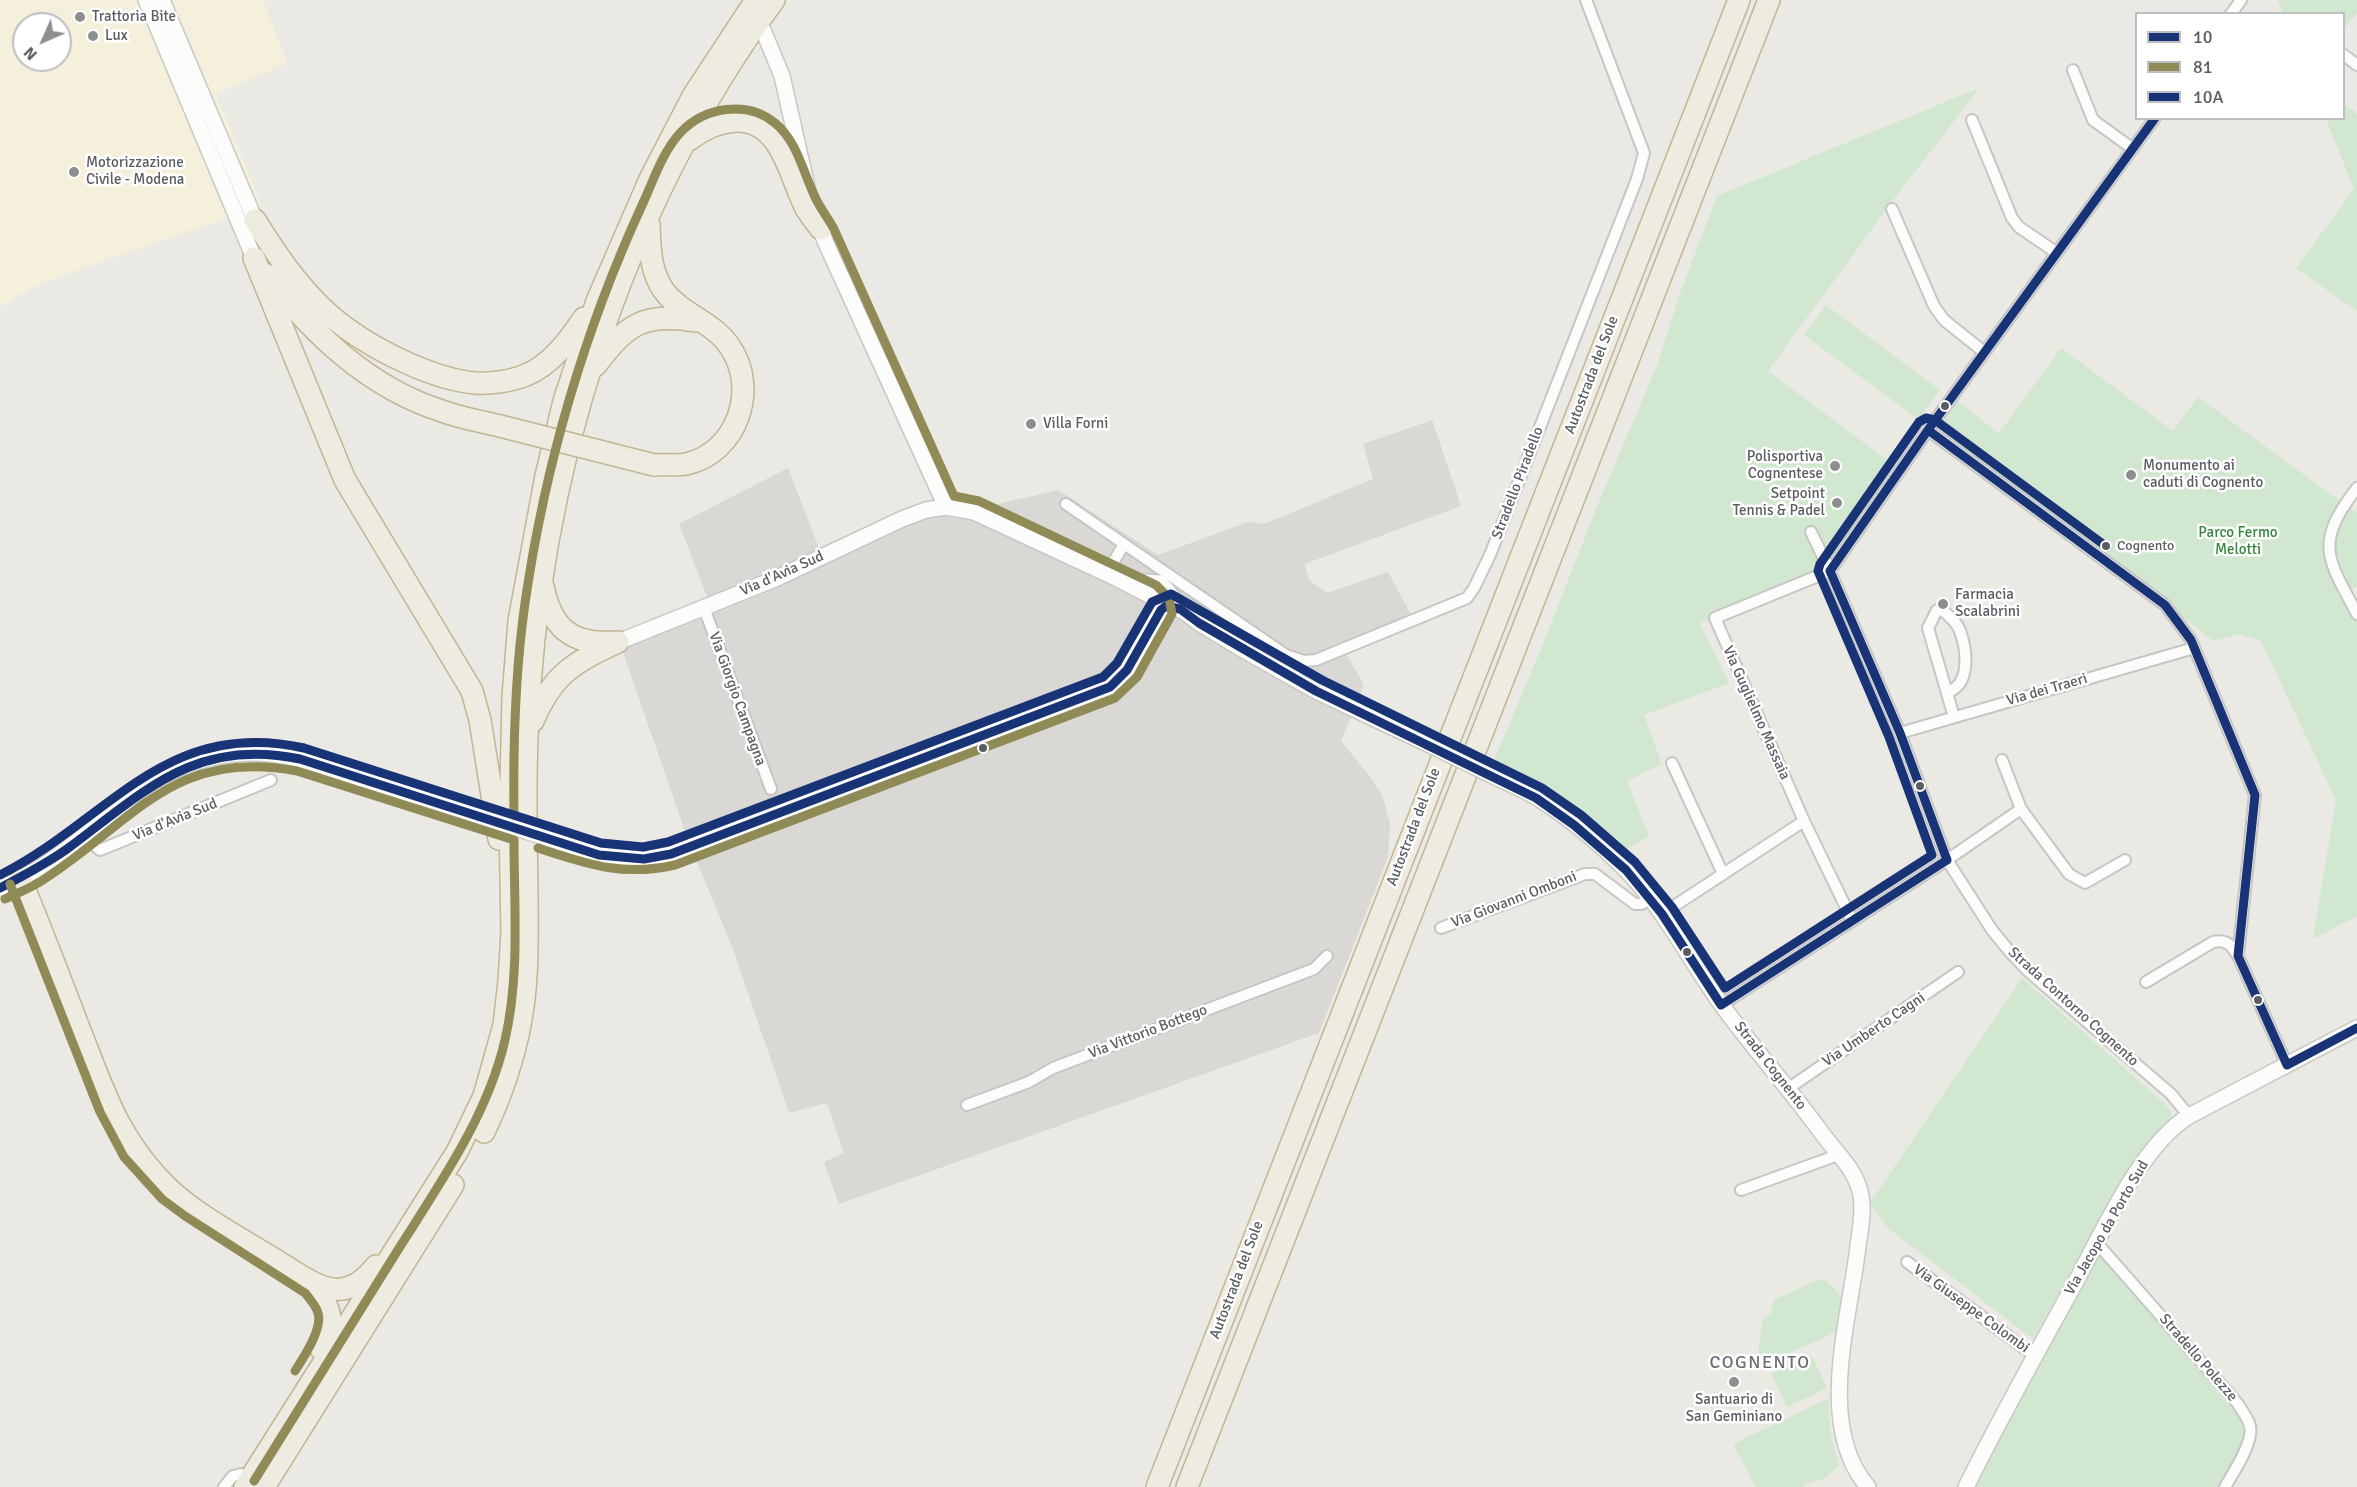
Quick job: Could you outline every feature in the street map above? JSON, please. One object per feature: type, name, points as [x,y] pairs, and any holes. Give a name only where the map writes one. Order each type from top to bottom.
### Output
[{"type":"highway","points":[[264,1487],[458,1177],[499,1100],[521,1024],[526,976],[518,852],[513,698],[519,621],[546,476],[564,402],[597,301],[643,194],[693,96],[756,0]]},
{"type":"highway","points":[[243,1480],[266,1453],[457,1152],[484,1096],[504,1025],[509,981],[535,621],[542,576],[571,438],[602,329],[648,218],[707,103],[774,0]]},
{"type":"highway","name":"Autostrada del Sole","points":[[1156,1487],[1739,0]]},
{"type":"highway","name":"Autostrada del Sole","points":[[1187,1487],[1768,0]]},
{"type":"highway","points":[[686,143],[703,129],[728,121],[742,121],[760,126],[770,134],[778,146],[807,210],[821,229]]},
{"type":"highway","points":[[254,258],[337,352],[371,377],[405,396],[441,411],[654,465],[686,464],[707,454],[724,442],[741,411],[743,380],[740,365],[731,347],[720,334],[674,303],[656,278],[651,263],[648,218]]},
{"type":"highway","points":[[255,220],[285,265],[303,287],[345,328],[409,363],[444,376],[477,383],[502,381],[527,375],[552,358],[568,341],[597,301]]},
{"type":"highway","points":[[255,220],[267,255],[294,306]]},
{"type":"highway","points":[[254,258],[345,480],[472,691],[480,720],[512,932]]},
{"type":"highway","points":[[588,375],[616,340],[638,323],[649,318],[662,317],[699,321]]},
{"type":"highway","points":[[542,576],[546,599],[558,626],[570,635],[585,641],[618,642]]},
{"type":"highway","points":[[527,736],[540,704],[560,676],[589,656],[618,642]]},
{"type":"highway","points":[[21,880],[111,1108],[134,1150],[170,1190],[192,1207],[314,1284],[342,1291],[357,1285],[368,1276],[422,1207]]},
{"type":"highway","points":[[266,1453],[328,1333],[331,1318],[328,1307],[314,1284]]},
{"type":"street","points":[[146,0],[254,258]]},
{"type":"street","points":[[162,0],[255,220]]},
{"type":"street","name":"Stradello Piradello","points":[[1124,544],[1286,655],[1304,661],[1316,660],[1467,598],[1490,555],[1637,179],[1644,153],[1586,0]]},
{"type":"street","points":[[763,30],[782,76],[808,191],[821,229],[946,507]]},
{"type":"street","points":[[2073,70],[2093,120],[2133,149]]},
{"type":"street","points":[[1972,120],[2012,218],[2019,227],[2057,253]]},
{"type":"street","points":[[1830,571],[1928,430],[2154,120]]},
{"type":"street","points":[[1892,209],[1934,306],[1944,320],[1984,352]]},
{"type":"street","points":[[1928,430],[2165,605],[2191,640],[2255,795],[2238,956]]},
{"type":"street","points":[[2357,488],[2340,509],[2334,524],[2329,553],[2331,564],[2357,614]]},
{"type":"street","points":[[1066,504],[1124,544],[1112,575]]},
{"type":"street","name":"Strada Cognento","points":[[946,507],[974,512],[1112,575],[1151,596],[1163,608],[1171,606],[1183,611],[1218,635],[1316,691],[1536,798],[1574,825],[1626,870],[1648,898],[1666,911],[1721,1005],[1789,1088],[1838,1155],[1849,1165],[1858,1181],[1862,1197],[1852,1293],[1840,1360],[1840,1420],[1843,1439],[1868,1487]]},
{"type":"street","name":"Via d'Avia Sud","points":[[618,642],[775,579],[902,519],[926,510],[946,507]]},
{"type":"street","name":"Strada Contorno Cognento","points":[[1811,532],[1900,733],[1947,860],[1992,930],[2030,972],[2171,1094],[2189,1116]]},
{"type":"street","name":"Via Guglielmo Massaia","points":[[1830,571],[1715,618],[1804,821],[1852,920]]},
{"type":"street","name":"Strada Cognento","points":[[1112,575],[1136,582],[1160,583],[1183,611]]},
{"type":"street","name":"Via Giorgio Campagna","points":[[704,608],[771,789]]},
{"type":"street","points":[[0,888],[21,880],[39,869],[147,786],[178,769],[204,760],[233,755],[268,753],[300,759],[600,855],[644,859],[670,854],[1110,687],[1127,670],[1163,608]]},
{"type":"street","points":[[1948,692],[1953,690],[1965,675],[1966,663],[1960,631],[1941,609],[1937,610],[1928,628],[1954,717]]},
{"type":"street","name":"Via dei Traeri","points":[[1900,733],[2194,648]]},
{"type":"street","points":[[2002,760],[2021,809],[2069,874],[2085,882],[2124,860]]},
{"type":"street","points":[[1672,763],[1723,874]]},
{"type":"street","name":"Via d'Avia Sud","points":[[83,836],[100,850],[271,780]]},
{"type":"street","points":[[1721,1005],[1751,988],[1947,860],[2021,809]]},
{"type":"street","points":[[1666,911],[1804,821]]},
{"type":"street","name":"Via Giovanni Omboni","points":[[1441,928],[1585,874],[1595,874],[1635,904],[1642,904],[1648,898]]},
{"type":"street","points":[[2146,982],[2213,942],[2222,940],[2230,944],[2238,956],[2287,1065]]},
{"type":"street","name":"Via Vittorio Bottego","points":[[967,1105],[1029,1082],[1053,1068],[1314,969],[1327,956]]},
{"type":"street","name":"Via Umberto Cagni","points":[[1789,1088],[1958,972]]},
{"type":"street","name":"Via Jacopo da Porto Sud","points":[[1966,1487],[2120,1200],[2167,1133],[2189,1116],[2357,1028]]},
{"type":"street","points":[[1741,1190],[1838,1155]]},
{"type":"street","name":"Stradello Polezze","points":[[2097,1243],[2238,1404],[2247,1419],[2250,1426],[2250,1438],[2225,1487]]},
{"type":"street","name":"Via Giuseppe Colombi","points":[[1907,1263],[2035,1356]]},
{"type":"street","points":[[225,1487],[233,1476],[243,1480]]},
{"type":"shaded area","points":[[0,0],[263,0],[287,63],[216,94],[262,206],[44,282],[0,307]]},
{"type":"shaded area","points":[[1432,420],[1461,506],[1305,564],[1309,580],[1327,593],[1388,572],[1416,624],[1346,654],[1364,685],[1341,741],[1372,779],[1383,797],[1390,824],[1388,857],[1319,1033],[839,1204],[824,1162],[844,1153],[827,1103],[789,1113],[733,949],[688,840],[617,635],[708,599],[679,524],[788,468],[821,553],[933,499],[985,507],[1058,490],[1158,555],[1248,522],[1264,524],[1373,479],[1363,444]]},
{"type":"green space","points":[[2278,0],[2357,0],[2357,13],[2345,28],[2345,12],[2283,12]]},
{"type":"green space","points":[[1979,88],[1885,211],[1768,371],[1902,471],[1829,572],[1700,623],[1729,683],[1644,715],[1662,764],[1627,781],[1649,836],[1617,855],[1489,772],[1657,366],[1680,293],[1717,196]]},
{"type":"green space","points":[[2345,105],[2357,114],[2357,311],[2296,268],[2354,189],[2326,120],[2345,120]]},
{"type":"green space","points":[[1826,305],[1940,390],[1918,419],[1804,335]]},
{"type":"green space","name":"Parco Fermo Melotti","points":[[2061,348],[2173,431],[2198,397],[2355,512],[2357,510],[2357,587],[2344,592],[2357,617],[2357,916],[2313,939],[2336,800],[2261,641],[2238,634],[2213,641],[2155,595],[1935,432],[1957,401],[1999,433]]},
{"type":"green space","points":[[2022,978],[2164,1103],[2171,1112],[2172,1120],[2128,1176],[2089,1239],[2033,1339],[1888,1228],[1870,1203]]},
{"type":"green space","points":[[2098,1252],[2243,1422],[2240,1447],[2232,1464],[2219,1487],[1975,1487]]},
{"type":"green space","points":[[1820,1279],[1830,1284],[1844,1300],[1842,1329],[1764,1365],[1758,1351],[1763,1319],[1770,1314],[1774,1300]]},
{"type":"green space","points":[[1811,1355],[1827,1388],[1787,1407],[1771,1373]]},
{"type":"green space","points":[[1829,1398],[1830,1431],[1839,1466],[1823,1479],[1807,1483],[1803,1487],[1755,1487],[1733,1444]]},
{"type":"transit line","name":"81","points":[[514,815],[515,709],[525,603],[533,551],[556,449],[585,349],[622,251],[669,148],[681,132],[702,117],[726,110],[752,111],[764,116],[783,130],[799,157],[815,197],[834,229],[954,496],[979,501],[1156,585],[1169,598],[1172,614],[1137,677],[1115,698],[675,865],[639,870],[605,867],[538,848]]},
{"type":"transit line","name":"10","points":[[1830,571],[1928,430],[2154,120]]},
{"type":"transit line","name":"10A","points":[[0,875],[39,852],[141,779],[175,760],[213,747],[255,742],[304,748],[601,843],[643,847],[668,842],[1103,677],[1117,663],[1152,602],[1171,594],[1322,680],[1542,788],[1581,815],[1635,862],[1672,907],[1725,988],[1932,855],[1889,737],[1818,571],[1820,564],[1919,422],[1926,418],[1935,420],[2107,547]]},
{"type":"transit line","name":"10","points":[[1928,430],[2165,605],[2191,640],[2255,795],[2238,956],[2287,1065]]},
{"type":"transit line","name":"10","points":[[1830,571],[1900,733],[1947,860]]},
{"type":"transit line","name":"10","points":[[1166,606],[1180,609],[1199,623],[1316,691],[1536,798],[1574,825],[1626,870],[1662,914],[1721,1005]]},
{"type":"transit line","name":"10","points":[[0,888],[59,854],[121,808],[173,774],[200,763],[230,756],[263,754],[300,759],[599,855],[644,859],[671,854],[1110,687],[1127,670],[1161,610],[1166,606]]},
{"type":"transit line","name":"81","points":[[5,899],[31,887],[78,856],[133,812],[160,794],[188,779],[219,770],[255,767],[297,771],[514,840],[513,991],[505,1040],[486,1097],[460,1151],[254,1481]]},
{"type":"transit line","name":"10","points":[[1721,1005],[1947,860]]},
{"type":"transit line","name":"81","points":[[10,884],[100,1112],[124,1157],[162,1199],[305,1293],[314,1305],[318,1313],[318,1327],[295,1371]]},
{"type":"transit line","name":"10","points":[[2287,1065],[2357,1028]]},
{"type":"place","name":"Trattoria Bite","points":[[80,17]]},
{"type":"place","name":"Lux","points":[[93,36]]},
{"type":"place","name":"Motorizzazione Civile - Modena","points":[[74,172]]},
{"type":"place","name":"Villa Forni","points":[[1031,424]]},
{"type":"place","name":"Polisportiva Cognentese","points":[[1835,466]]},
{"type":"place","name":"Monumento ai caduti di Cognento","points":[[2131,475]]},
{"type":"place","name":"Setpoint Tennis & Padel","points":[[1837,503]]},
{"type":"place","name":"Cognento","points":[[2106,546]]},
{"type":"place","name":"Farmacia Scalabrini","points":[[1943,604]]},
{"type":"place","name":"Santuario di San Geminiano","points":[[1734,1382]]},
{"type":"district","name":"COGNENTO","points":[[1760,1363]]}]
